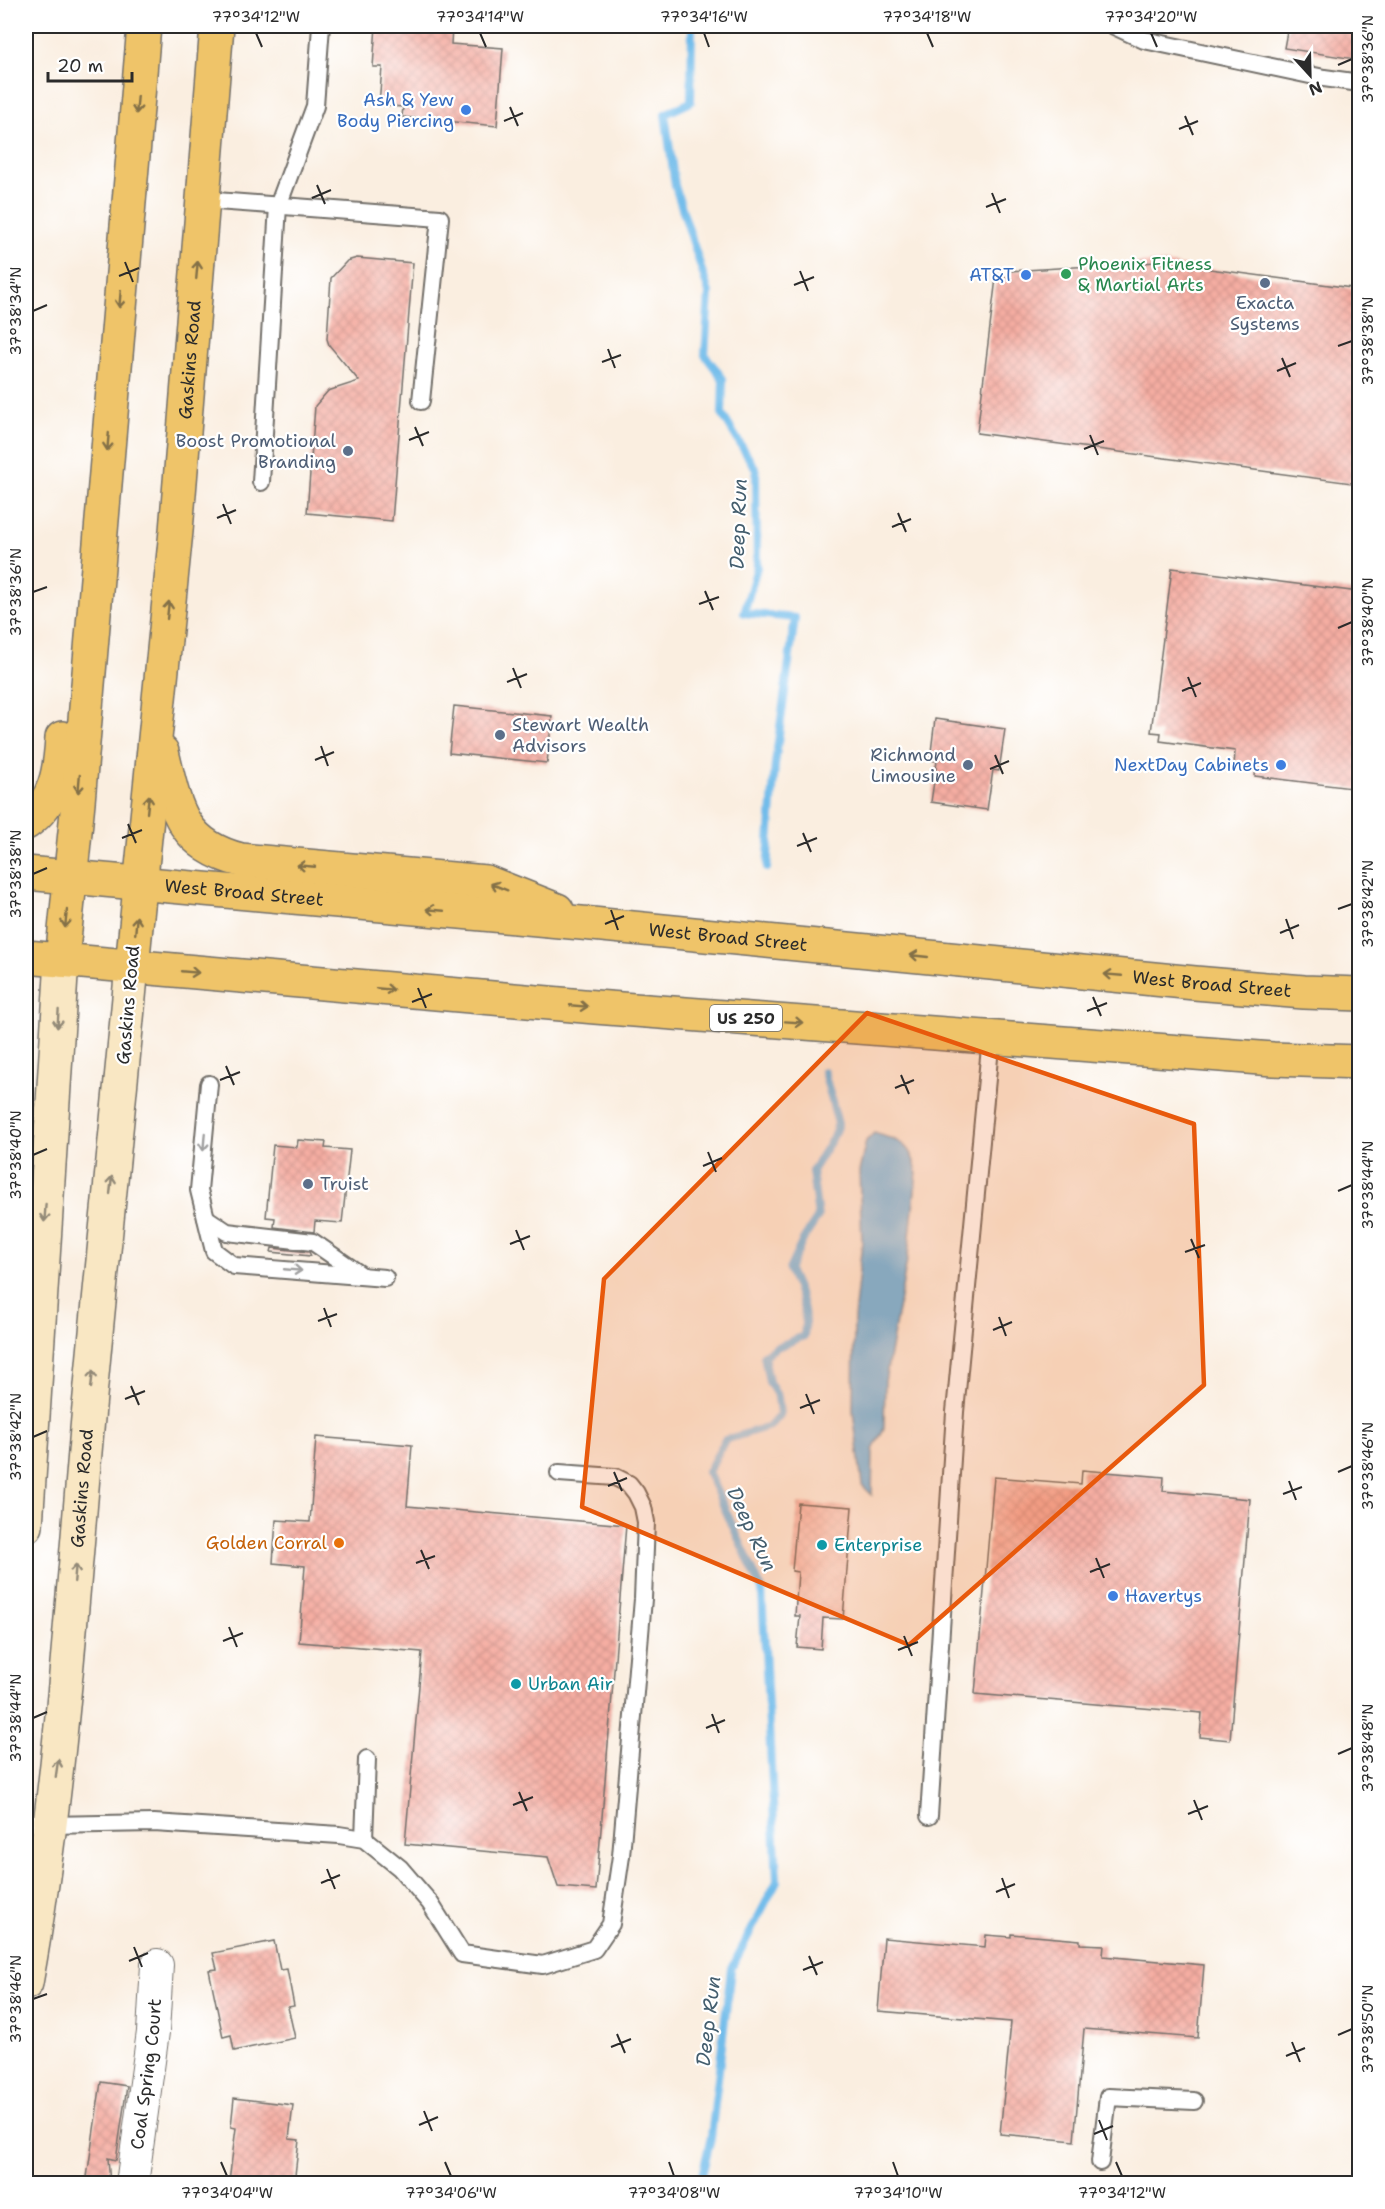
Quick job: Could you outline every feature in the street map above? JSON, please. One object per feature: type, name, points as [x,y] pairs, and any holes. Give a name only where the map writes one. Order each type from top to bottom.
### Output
[{"type":"main road","points":[[26,1526],[28,1462],[62,960],[144,26]]},
{"type":"main road","name":"Gaskins Road","points":[[26,1983],[34,1935],[38,1824],[59,1757],[89,1404],[139,884],[176,531],[217,26]]},
{"type":"main road","points":[[26,822],[44,806],[57,779],[74,604],[100,537]]},
{"type":"main road","points":[[156,730],[176,808],[184,824],[199,840],[224,856],[241,860],[486,882],[592,924]]},
{"type":"main road","name":"West Broad Street","points":[[26,873],[592,924],[1195,983],[1359,994]]},
{"type":"main road","name":"US 250","points":[[26,957],[595,1007],[1273,1059],[1359,1062]]},
{"type":"street","name":"Coal Spring Court","points":[[132,2184],[153,2032],[157,1965]]},
{"type":"lane","points":[[261,482],[278,206],[315,106],[321,26]]},
{"type":"lane","points":[[1114,26],[1144,40],[1324,78],[1359,83]]},
{"type":"lane","points":[[203,200],[440,218],[421,401]]},
{"type":"lane","points":[[929,1816],[955,1412],[991,1037]]},
{"type":"lane","points":[[209,1084],[199,1191],[214,1251],[234,1266],[385,1278]]},
{"type":"lane","points":[[206,1218],[227,1232],[313,1242],[362,1276]]},
{"type":"lane","points":[[38,1824],[154,1823],[339,1835],[364,1839],[400,1868],[430,1903],[462,1954],[543,1965],[594,1949],[610,1924],[621,1856],[643,1599],[646,1522],[643,1507],[629,1484],[615,1477],[559,1473]]},
{"type":"lane","points":[[364,1839],[367,1760]]},
{"type":"lane","points":[[1100,2162],[1108,2097],[1194,2101]]},
{"type":"highlighted area","points":[[867,1013],[1194,1124],[1204,1385],[909,1645],[582,1507],[604,1279]]},
{"type":"water","points":[[874,1133],[891,1138],[908,1149],[917,1172],[908,1255],[885,1381],[884,1428],[873,1450],[872,1495],[862,1485],[853,1411],[854,1318],[862,1242],[859,1172],[866,1141]]},
{"type":"building","points":[[376,26],[452,26],[451,44],[503,48],[497,126],[402,117],[403,107],[379,105],[382,67],[373,67]]},
{"type":"building","points":[[1288,26],[1359,26],[1354,59],[1284,48]]},
{"type":"building","points":[[357,258],[413,263],[392,521],[307,513],[315,406],[328,391],[359,381],[329,345],[327,339],[331,278],[347,261]]},
{"type":"building","points":[[1157,262],[1359,289],[1359,484],[977,433],[996,278],[1008,277],[1008,271]]},
{"type":"building","points":[[1172,568],[1359,592],[1359,789],[1255,776],[1256,769],[1234,767],[1235,751],[1160,741],[1161,733],[1151,732]]},
{"type":"building","name":"Stewart Wealth Advisors","points":[[454,706],[552,716],[547,763],[449,753]]},
{"type":"building","name":"Richmond Limousine","points":[[935,719],[1005,729],[999,771],[993,770],[987,810],[931,802],[937,761],[930,760]]},
{"type":"building","name":"Truist","points":[[298,1140],[326,1142],[325,1148],[350,1150],[342,1223],[315,1221],[314,1232],[274,1227],[275,1218],[266,1217],[273,1145],[297,1147]]},
{"type":"building","points":[[272,1248],[309,1252],[311,1256],[271,1252]]},
{"type":"building","name":"Urban Air","points":[[316,1437],[412,1445],[407,1506],[626,1525],[596,1890],[558,1887],[548,1857],[405,1844],[422,1652],[299,1642],[305,1566],[273,1563],[276,1520],[310,1522]]},
{"type":"building","name":"Havertys","points":[[1082,1470],[1164,1477],[1163,1491],[1250,1499],[1230,1740],[1200,1737],[1202,1713],[975,1694],[994,1477],[1081,1484]]},
{"type":"building","name":"Enterprise","points":[[798,1503],[852,1507],[843,1619],[823,1618],[821,1649],[797,1647],[800,1616],[795,1616],[798,1572],[792,1571]]},
{"type":"building","points":[[1011,1934],[1080,1940],[1080,1944],[1104,1945],[1103,1956],[1204,1965],[1198,2038],[1084,2029],[1074,2141],[1000,2134],[1011,2022],[878,2011],[884,1938],[985,1947],[986,1935],[1011,1937]]},
{"type":"building","points":[[274,1941],[280,1970],[287,1969],[294,2006],[288,2007],[295,2038],[234,2051],[231,2035],[223,2037],[209,1970],[217,1969],[213,1953]]},
{"type":"building","points":[[101,2082],[127,2086],[116,2160],[108,2158],[110,2184],[86,2184]]},
{"type":"building","points":[[234,2098],[293,2105],[289,2139],[299,2140],[294,2184],[235,2184],[229,2181],[236,2128],[231,2127]]},
{"type":"waterway","name":"Deep Run","points":[[692,26],[691,102],[665,114],[675,186],[709,293],[705,355],[723,379],[722,414],[756,470],[757,567],[744,613],[795,618],[775,764],[767,868]]},
{"type":"waterway","name":"Deep Run","points":[[700,2184],[711,2137],[731,1969],[777,1881],[762,1590],[708,1472],[725,1440],[770,1426],[780,1415],[778,1397],[769,1382],[764,1355],[804,1336],[804,1309],[789,1270],[804,1238],[818,1217],[812,1171],[832,1139],[838,1124],[824,1071]]},
{"type":"place","name":"Ash & Yew Body Piercing","points":[[466,110]]},
{"type":"place","name":"Phoenix Fitness & Martial Arts","points":[[1066,274]]},
{"type":"place","name":"AT&T","points":[[1026,275]]},
{"type":"place","name":"Exacta Systems","points":[[1265,283]]},
{"type":"place","name":"Boost Promotional Branding","points":[[348,451]]},
{"type":"place","name":"Stewart Wealth Advisors","points":[[500,735]]},
{"type":"place","name":"Richmond Limousine","points":[[968,765]]},
{"type":"place","name":"NextDay Cabinets","points":[[1281,765]]},
{"type":"place","name":"Truist","points":[[308,1184]]},
{"type":"place","name":"Golden Corral","points":[[339,1543]]},
{"type":"place","name":"Enterprise","points":[[822,1545]]},
{"type":"place","name":"Havertys","points":[[1113,1596]]},
{"type":"place","name":"Urban Air","points":[[516,1684]]}]
